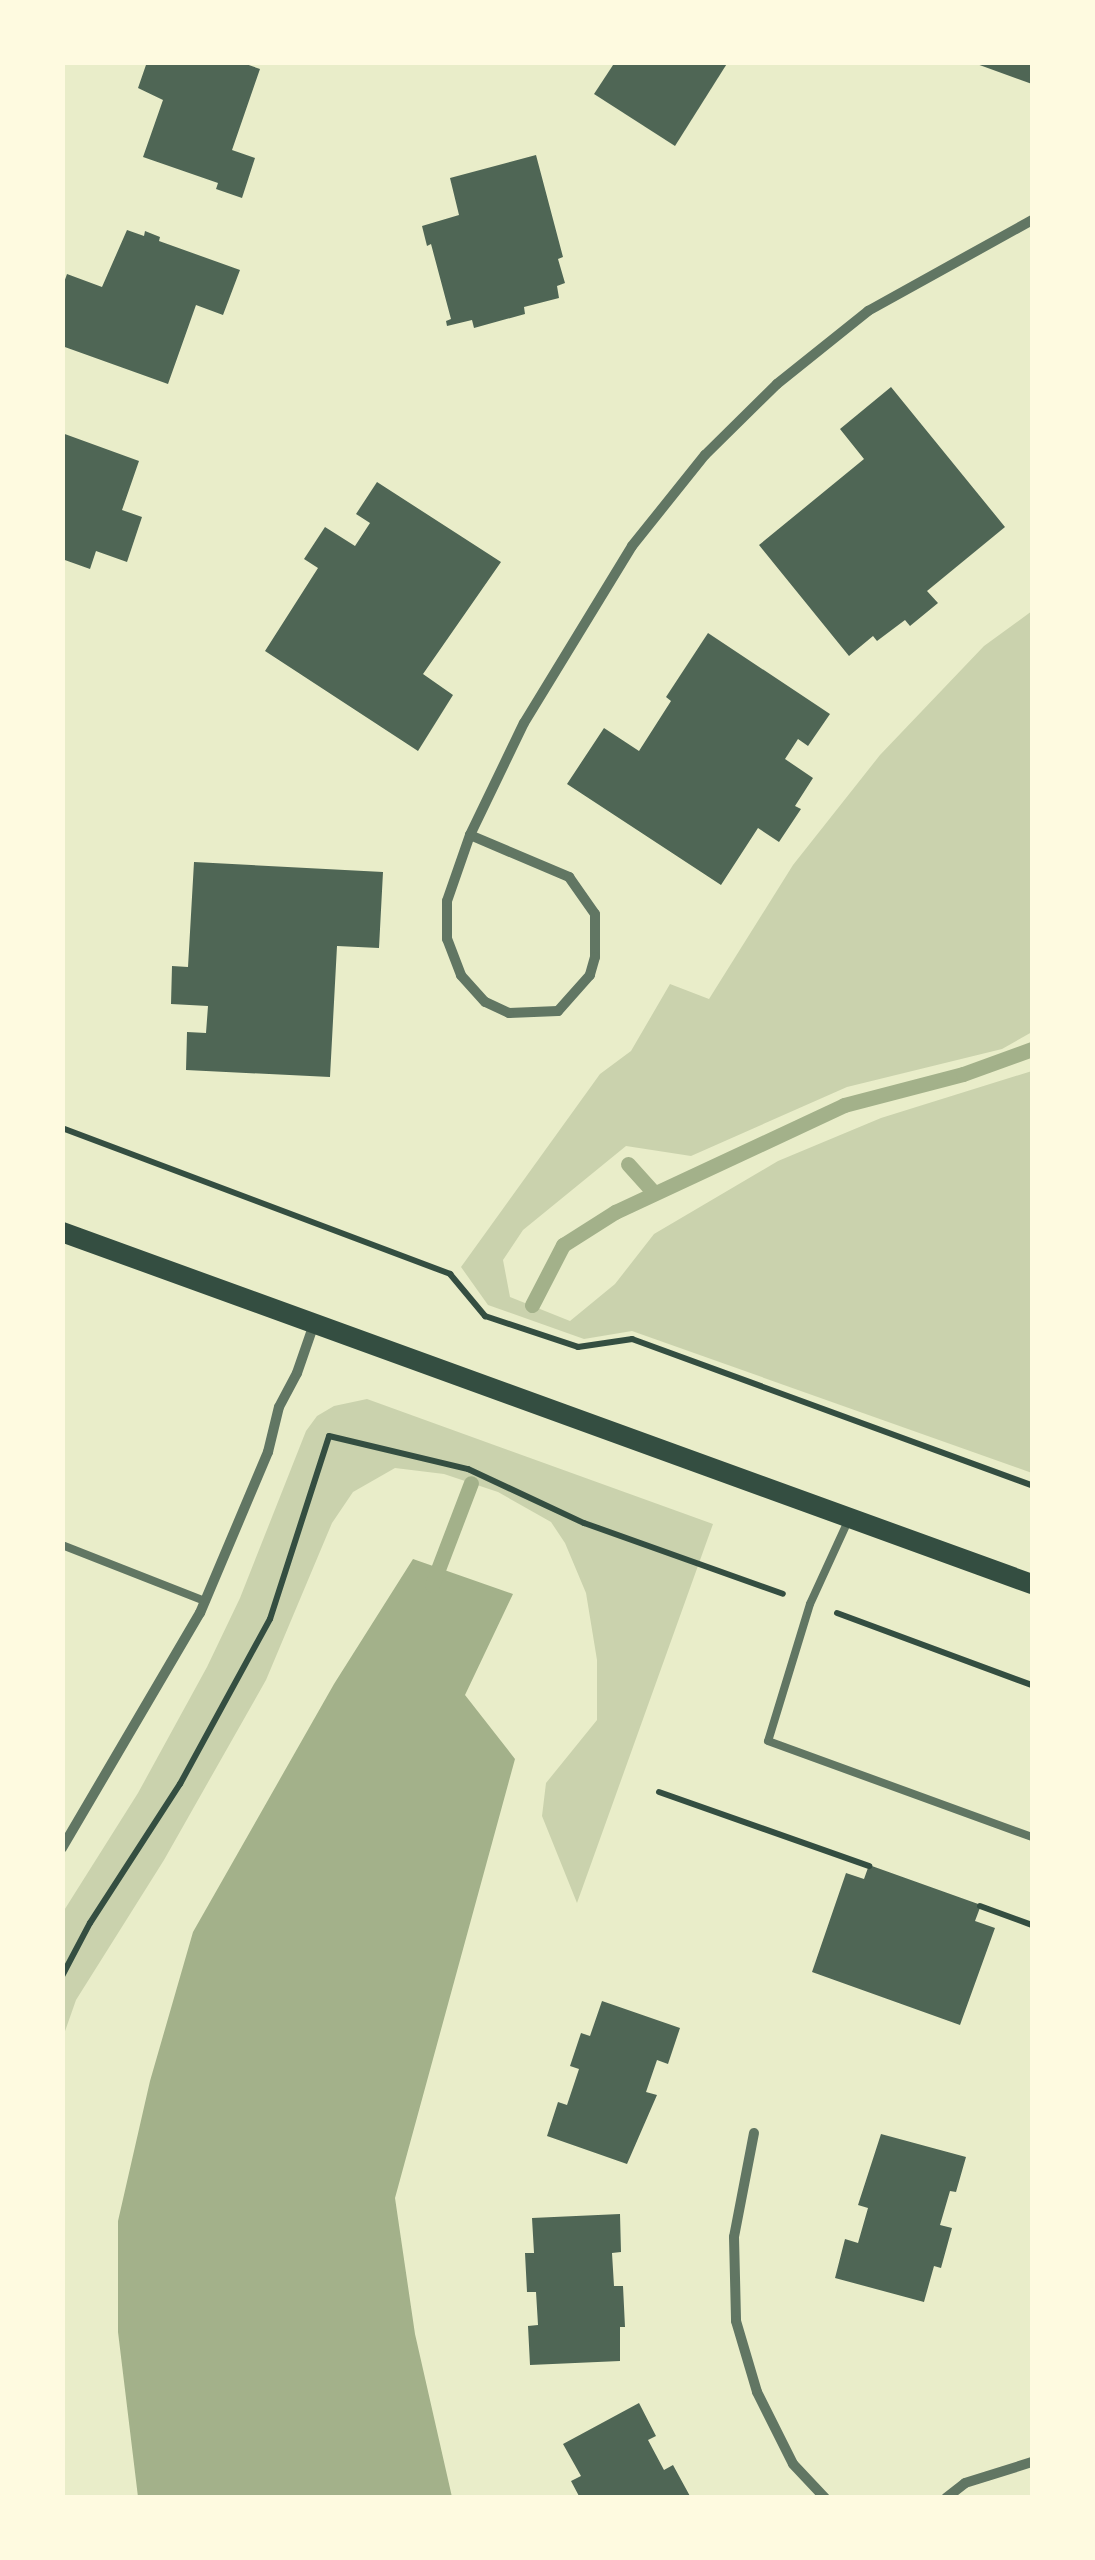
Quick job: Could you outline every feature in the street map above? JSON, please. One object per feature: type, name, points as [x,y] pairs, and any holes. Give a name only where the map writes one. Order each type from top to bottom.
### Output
[{"type":"main road","points":[[62,1232],[1032,1584]]},
{"type":"street","points":[[470,835],[569,878],[595,914],[595,957],[590,975],[558,1011],[509,1013],[484,1002],[461,975],[447,940],[448,902],[470,835],[524,723],[632,546],[705,455],[776,384],[868,312],[1032,220]]},
{"type":"street","points":[[62,1848],[135,1730],[205,1601],[268,1452],[279,1406],[297,1373],[315,1322]]},
{"type":"street","points":[[754,2132],[734,2237],[736,2321],[764,2406],[793,2464],[826,2498]]},
{"type":"street","points":[[946,2498],[965,2483],[1032,2462]]},
{"type":"lane","points":[[849,1517],[810,1604],[768,1741],[1032,1838]]},
{"type":"lane","points":[[62,1546],[205,1601]]},
{"type":"path","points":[[62,1128],[450,1274],[485,1316],[578,1348],[632,1339],[1032,1486]]},
{"type":"path","points":[[62,1976],[90,1923],[180,1784],[270,1618],[328,1436],[468,1469],[584,1523],[1032,1684]]},
{"type":"path","points":[[658,1792],[869,1866]]},
{"type":"path","points":[[980,1906],[1032,1924]]},
{"type":"shaded area","points":[[1032,611],[1032,1032],[1002,1049],[847,1087],[691,1156],[626,1146],[523,1230],[503,1260],[510,1297],[570,1321],[615,1284],[654,1234],[778,1161],[881,1118],[1032,1071],[1032,1473],[632,1331],[584,1339],[488,1305],[461,1267],[600,1074],[631,1051],[670,984],[709,999],[793,865],[880,755],[984,646]]},
{"type":"shaded area","points":[[367,1399],[713,1524],[577,1903],[542,1816],[546,1783],[597,1720],[597,1660],[586,1593],[565,1543],[551,1522],[498,1492],[444,1474],[395,1468],[353,1492],[332,1523],[266,1680],[164,1860],[76,2000],[63,2037],[63,1912],[138,1793],[207,1667],[240,1598],[306,1431],[317,1416],[334,1406]]},
{"type":"shaded area","points":[[413,1559],[513,1594],[465,1695],[515,1759],[395,2198],[415,2334],[452,2497],[138,2497],[118,2332],[118,2221],[150,2081],[193,1932],[334,1684]]},
{"type":"building","points":[[147,62],[240,62],[260,69],[232,150],[255,158],[242,198],[216,189],[218,183],[143,157],[163,100],[138,88]]},
{"type":"building","points":[[615,62],[728,62],[675,146],[594,94]]},
{"type":"building","points":[[974,62],[1032,62],[1032,84],[974,63]]},
{"type":"building","points":[[536,155],[563,257],[558,259],[565,283],[557,286],[559,298],[524,307],[525,314],[474,328],[472,320],[447,326],[446,321],[451,319],[431,244],[427,246],[422,226],[459,215],[450,178]]},
{"type":"building","points":[[127,230],[144,236],[145,231],[160,237],[159,241],[240,270],[223,315],[196,305],[168,384],[62,346],[62,288],[67,274],[102,287]]},
{"type":"building","points":[[891,387],[1005,527],[927,591],[938,603],[910,626],[905,620],[877,641],[873,636],[849,656],[759,545],[864,459],[840,429]]},
{"type":"building","points":[[62,433],[139,461],[122,510],[142,517],[127,562],[96,551],[90,569],[62,559]]},
{"type":"building","points":[[377,482],[501,562],[423,674],[453,695],[418,751],[265,651],[318,568],[304,559],[325,527],[355,546],[370,523],[356,514]]},
{"type":"building","points":[[708,633],[830,714],[808,746],[798,739],[785,759],[813,778],[795,806],[801,809],[779,842],[758,828],[721,885],[567,784],[604,728],[639,751],[671,701],[666,697]]},
{"type":"building","points":[[194,862],[383,872],[379,948],[337,946],[330,1077],[186,1070],[187,1032],[206,1033],[208,1006],[171,1004],[172,966],[188,967]]},
{"type":"building","points":[[869,1865],[981,1905],[975,1921],[995,1928],[960,2025],[812,1972],[846,1873],[864,1879]]},
{"type":"building","points":[[602,2001],[680,2028],[668,2064],[657,2060],[646,2092],[657,2095],[627,2164],[547,2136],[558,2102],[567,2105],[579,2069],[570,2066],[581,2033],[590,2036]]},
{"type":"building","points":[[881,2134],[966,2157],[956,2192],[950,2191],[940,2225],[952,2228],[941,2268],[934,2266],[924,2302],[835,2278],[845,2239],[858,2243],[868,2208],[858,2205]]},
{"type":"building","points":[[620,2214],[621,2252],[612,2253],[614,2286],[623,2286],[625,2327],[620,2327],[620,2361],[530,2365],[528,2326],[538,2325],[536,2292],[527,2292],[525,2253],[534,2253],[532,2218]]},
{"type":"building","points":[[639,2403],[656,2436],[648,2440],[664,2470],[673,2465],[691,2498],[580,2498],[571,2481],[581,2476],[563,2444]]},
{"type":"waterway","points":[[532,1305],[563,1245],[615,1212],[844,1105],[963,1074],[1032,1049]]},
{"type":"waterway","points":[[628,1164],[654,1193]]},
{"type":"waterway","points":[[432,1585],[471,1483]]}]
